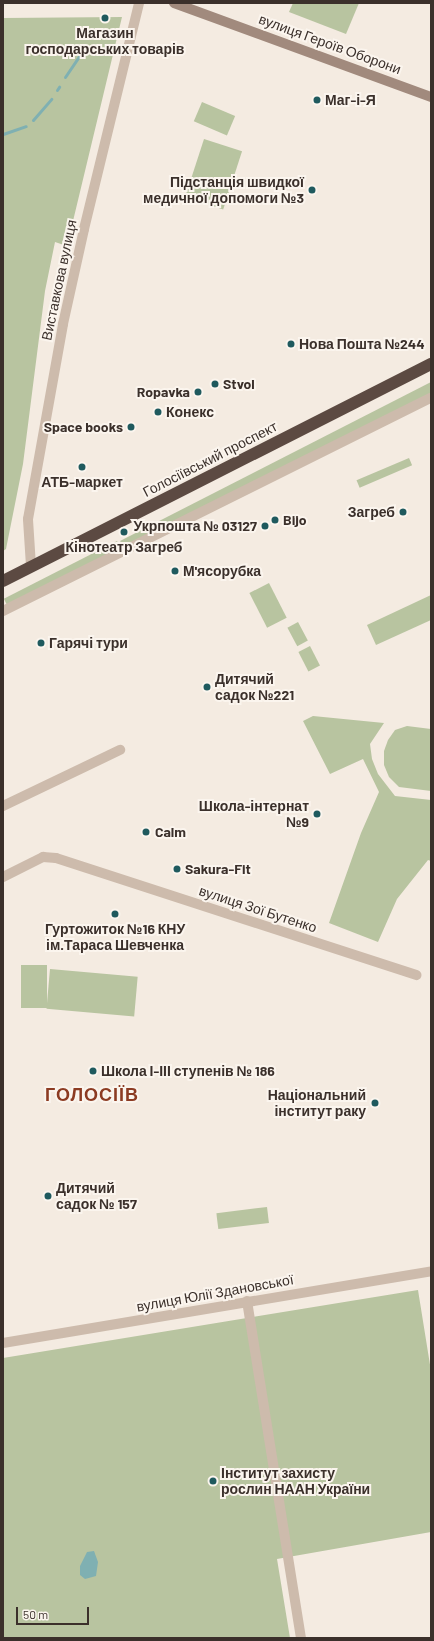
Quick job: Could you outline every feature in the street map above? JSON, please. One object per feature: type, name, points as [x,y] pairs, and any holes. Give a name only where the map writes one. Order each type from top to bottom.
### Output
[{"type":"highway","name":"Голосіївський проспект","points":[[3,580],[431,364]]},
{"type":"street","name":"Виставкова вулиця","points":[[31,566],[28,519],[63,324],[84,229],[139,3]]},
{"type":"street","name":"вулиця Героїв Оборони","points":[[174,3],[431,98]]},
{"type":"street","points":[[3,611],[431,398]]},
{"type":"street","points":[[3,806],[120,750]]},
{"type":"street","name":"вулиця Зої Бутенко","points":[[3,877],[43,857],[56,858],[416,975]]},
{"type":"street","name":"вулиця Юлії Здановської","points":[[3,1343],[431,1271]]},
{"type":"street","points":[[247,1301],[301,1638]]},
{"type":"green space","points":[[293,3],[359,3],[346,34],[289,12]]},
{"type":"green space","points":[[122,17],[67,246],[55,242],[45,291],[23,464],[6,549],[3,551],[3,18]]},
{"type":"green space","points":[[202,102],[235,116],[227,135],[194,121]]},
{"type":"green space","points":[[204,139],[242,151],[223,209],[185,197]]},
{"type":"green space","points":[[431,382],[431,393],[125,547],[120,541]]},
{"type":"green space","points":[[409,458],[412,465],[360,488],[357,480]]},
{"type":"green space","points":[[117,541],[121,549],[8,607],[4,599]]},
{"type":"green space","points":[[269,583],[287,618],[267,628],[249,593]]},
{"type":"green space","points":[[431,595],[431,620],[376,645],[367,625]]},
{"type":"green space","points":[[298,622],[308,641],[297,646],[287,628]]},
{"type":"green space","points":[[310,646],[320,666],[308,672],[298,652]]},
{"type":"green space","points":[[313,716],[384,723],[370,744],[372,759],[378,774],[395,796],[431,800],[431,861],[428,860],[397,899],[378,942],[329,923],[361,833],[379,792],[363,759],[330,774],[303,721]]},
{"type":"green space","points":[[407,726],[431,729],[431,791],[399,787],[389,777],[384,765],[384,751],[388,740],[395,730]]},
{"type":"green space","points":[[21,965],[47,965],[47,1008],[21,1008]]},
{"type":"green space","points":[[50,969],[138,977],[134,1017],[47,1009]]},
{"type":"green space","points":[[267,1207],[269,1223],[218,1229],[216,1213]]},
{"type":"green space","points":[[418,1290],[431,1371],[431,1532],[277,1559],[290,1638],[3,1638],[3,1358]]},
{"type":"water","points":[[94,1551],[98,1562],[96,1576],[85,1579],[80,1575],[80,1566],[87,1552]]},
{"type":"waterway","points":[[65,77],[84,49]]},
{"type":"waterway","points":[[33,120],[51,99]]},
{"type":"waterway","points":[[3,134],[26,126]]},
{"type":"place","name":"Магазин господарських товарів","points":[[105,18]]},
{"type":"place","name":"Маг-і-Я","points":[[317,100]]},
{"type":"place","name":"Підстанція швидкої медичної допомоги №3","points":[[312,190]]},
{"type":"place","name":"Нова Пошта №244","points":[[291,344]]},
{"type":"place","name":"Stvol","points":[[215,384]]},
{"type":"place","name":"Ropavka","points":[[198,392]]},
{"type":"place","name":"Конекс","points":[[158,412]]},
{"type":"place","name":"Space books","points":[[131,427]]},
{"type":"place","name":"АТБ-маркет","points":[[82,467]]},
{"type":"place","name":"Загреб","points":[[403,512]]},
{"type":"place","name":"Bijo","points":[[275,520]]},
{"type":"place","name":"Укрпошта № 03127","points":[[265,526]]},
{"type":"place","name":"Кінотеатр Загреб","points":[[124,532]]},
{"type":"place","name":"М'ясорубка","points":[[175,571]]},
{"type":"place","name":"Гарячі тури","points":[[41,643]]},
{"type":"place","name":"Дитячий садок №221","points":[[207,687]]},
{"type":"place","name":"Школа-інтернат №9","points":[[317,814]]},
{"type":"place","name":"Calm","points":[[146,832]]},
{"type":"place","name":"Sakura-Fit","points":[[177,869]]},
{"type":"place","name":"Гуртожиток №16 КНУ ім.Тараса Шевченка","points":[[115,914]]},
{"type":"place","name":"Школа І-ІІІ ступенів № 186","points":[[93,1071]]},
{"type":"place","name":"Національний інститут раку","points":[[375,1103]]},
{"type":"place","name":"Дитячий садок № 157","points":[[48,1196]]},
{"type":"place","name":"Інститут захисту рослин НААН України","points":[[213,1481]]},
{"type":"district","name":"ГОЛОСІЇВ","points":[[92,1094]]}]
